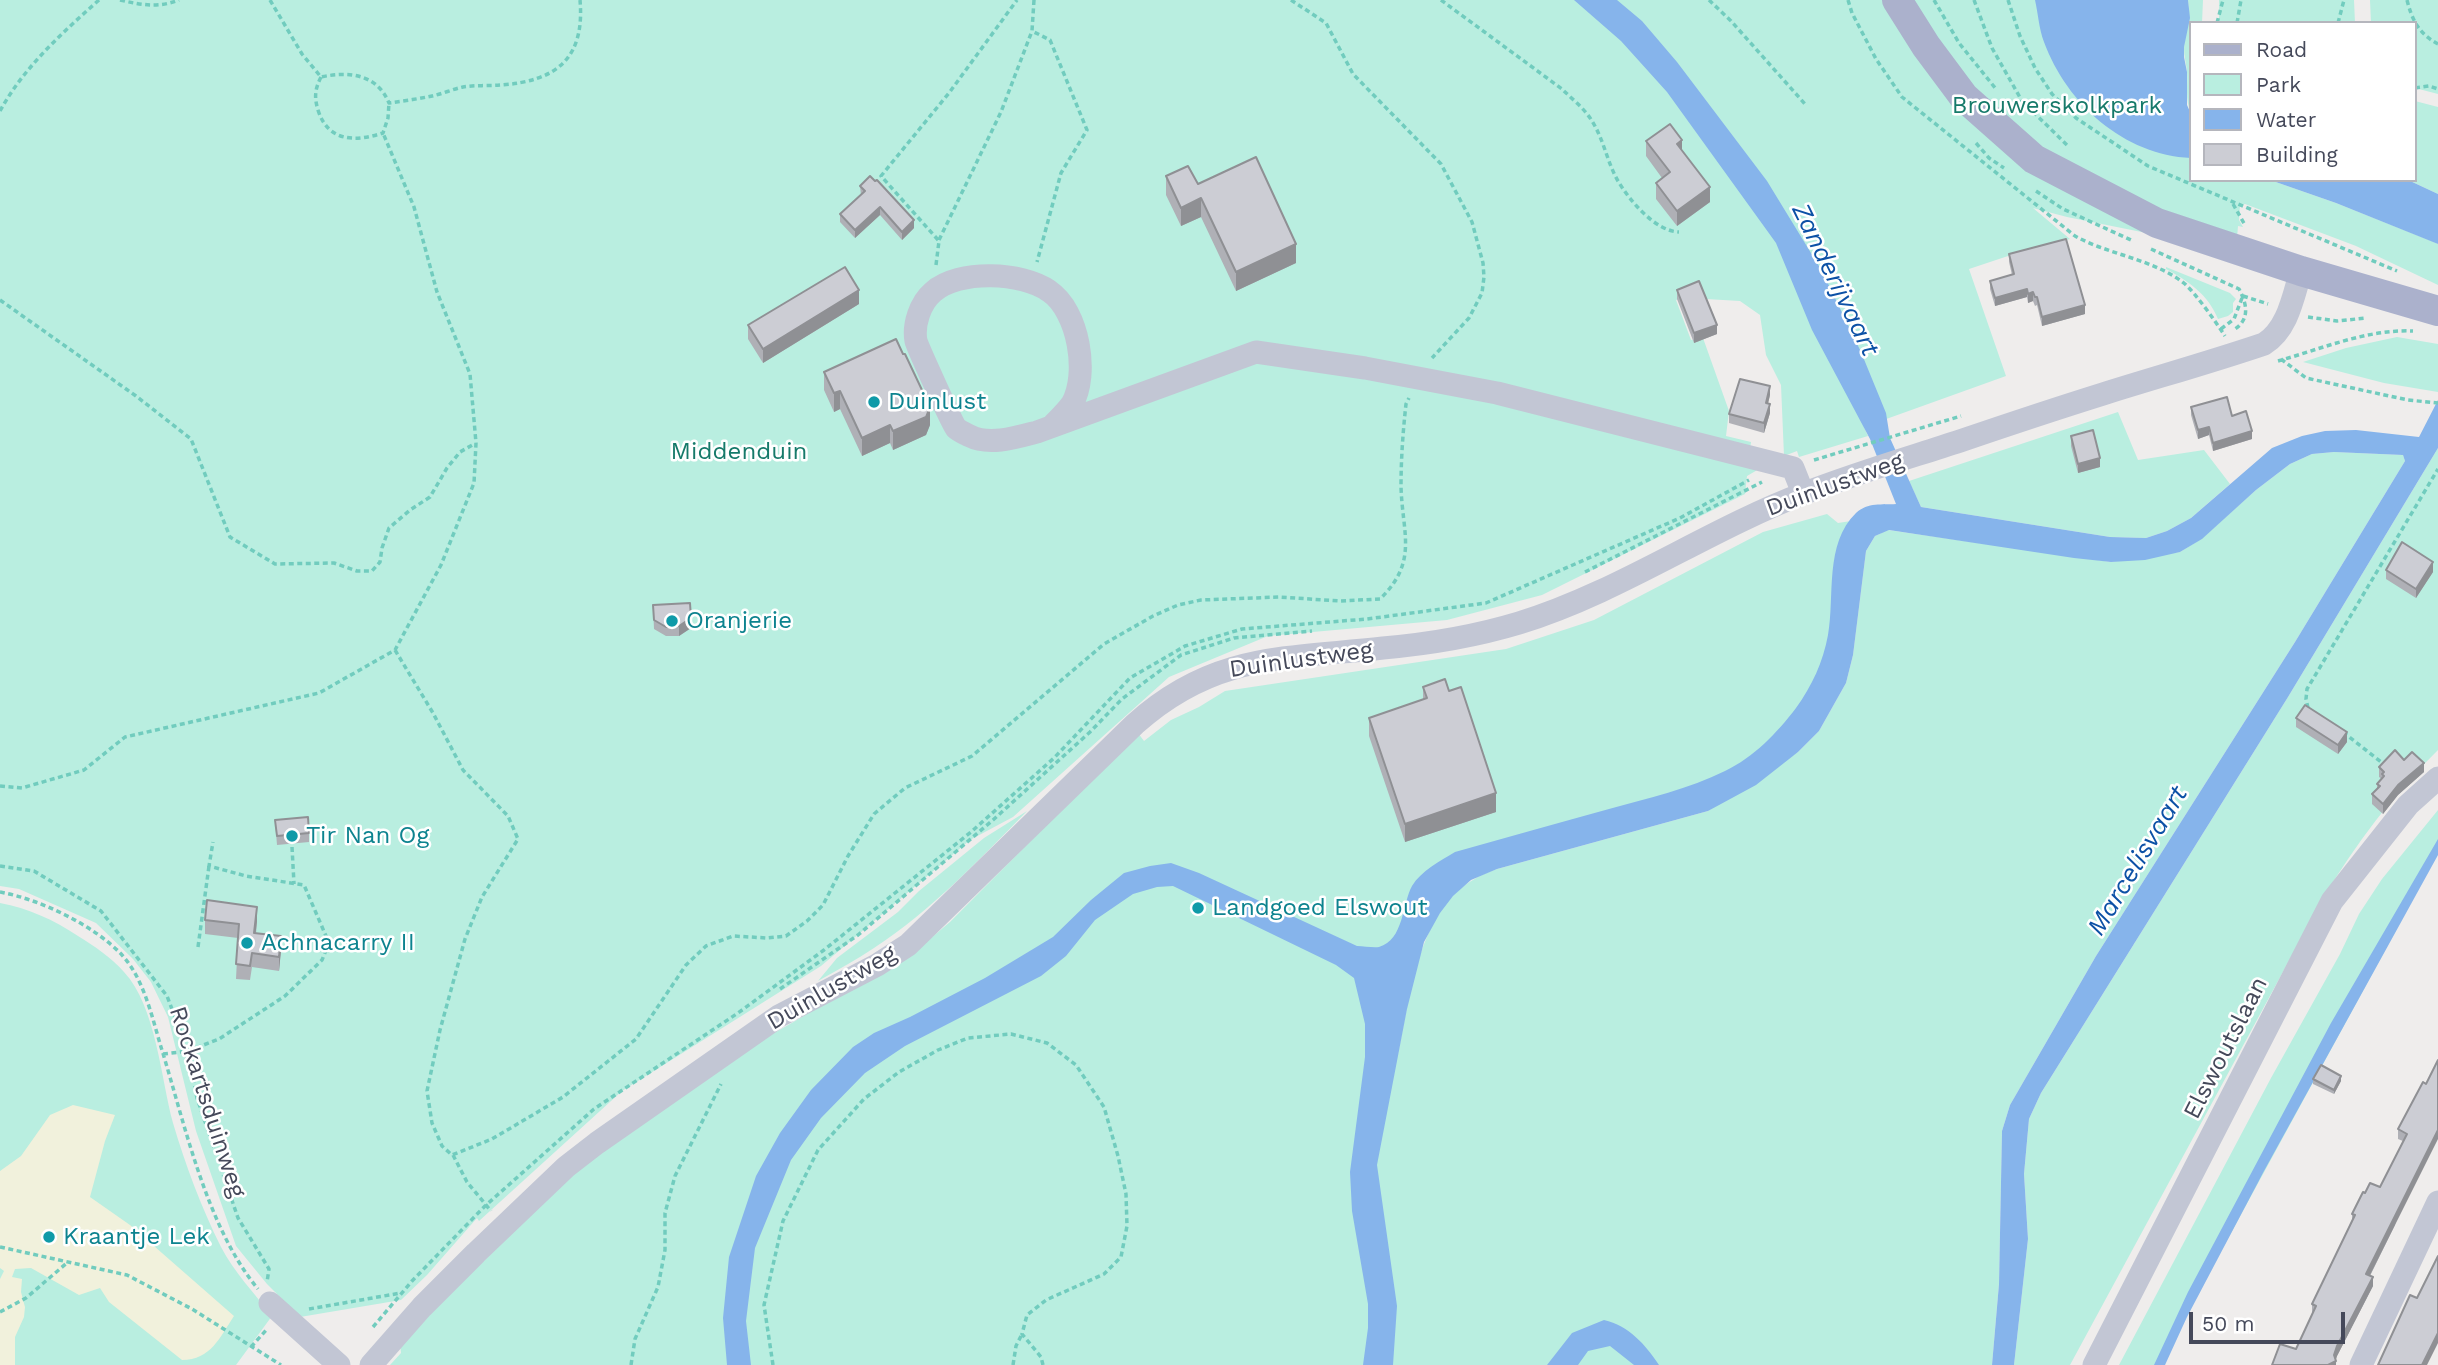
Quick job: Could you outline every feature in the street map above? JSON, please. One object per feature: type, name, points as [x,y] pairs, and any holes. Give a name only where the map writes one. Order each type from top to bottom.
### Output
[{"type":"main road","points":[[1897,0],[1926,46],[1964,97],[2034,159],[2157,223],[2301,271],[2428,321]]},
{"type":"street","points":[[2269,353],[2289,312],[2301,271]]},
{"type":"street","points":[[1054,424],[1072,404],[1079,380],[1080,359],[1077,336],[1055,296],[1032,283],[996,276],[975,276],[950,282],[933,292],[922,306],[917,319],[916,341],[956,429],[973,438],[1016,438],[1256,352],[1419,378],[1570,410],[1793,468],[1803,493]]},
{"type":"street","name":"Duinlustweg","points":[[371,1365],[422,1307],[566,1167],[622,1124],[779,1016],[908,945],[1135,724],[1159,702],[1189,684],[1217,672],[1247,664],[1310,654],[1422,643],[1518,623],[1604,590],[1721,529],[1803,493],[2099,395],[2237,353],[2269,353]]},
{"type":"street","name":"Elswoutslaan","points":[[2094,1365],[2332,901],[2408,805],[2438,778]]},
{"type":"street","points":[[2361,1365],[2438,1202]]},
{"type":"street","points":[[267,1300],[339,1365]]},
{"type":"path","points":[[0,111],[29,69],[61,34],[99,0]]},
{"type":"path","points":[[120,0],[143,6],[165,5],[179,0]]},
{"type":"path","points":[[270,0],[302,54],[321,77]]},
{"type":"path","points":[[389,103],[465,87],[504,85],[536,79],[558,70],[575,49],[582,18],[580,0]]},
{"type":"path","points":[[939,241],[881,177],[949,93],[1017,0]]},
{"type":"path","points":[[933,292],[939,241],[1002,112],[1032,32],[1034,0]]},
{"type":"path","points":[[453,1154],[492,1139],[563,1097],[636,1038],[686,965],[706,946],[733,936],[786,936],[807,921],[822,905],[874,814],[905,788],[972,757],[1114,639],[1165,610],[1201,600],[1279,597],[1340,601],[1380,599],[1392,586],[1404,562],[1407,536],[1401,487],[1406,404],[1432,358],[1469,318],[1482,293],[1483,263],[1472,222],[1441,164],[1353,74],[1326,23],[1291,0]]},
{"type":"path","points":[[1441,0],[1562,89],[1578,104],[1591,118],[1603,139],[1609,162],[1619,182],[1654,223],[1679,232]]},
{"type":"path","points":[[1709,0],[1805,104]]},
{"type":"path","points":[[1934,0],[1959,43],[1999,93]]},
{"type":"path","points":[[1974,0],[1992,48],[2022,101],[2071,150]]},
{"type":"path","points":[[2008,0],[2020,36],[2035,68],[2052,94],[2076,118],[2148,166],[2401,273]]},
{"type":"path","points":[[2218,21],[2223,0]]},
{"type":"path","points":[[2237,21],[2241,0]]},
{"type":"path","points":[[2339,21],[2344,0]]},
{"type":"path","points":[[2407,0],[2415,21]]},
{"type":"path","points":[[2417,26],[2424,37],[2438,44]]},
{"type":"path","points":[[1032,32],[1050,40],[1087,130],[1061,173],[1032,283]]},
{"type":"path","points":[[0,786],[22,788],[84,770],[125,737],[318,693],[395,650],[441,565],[474,483],[475,443],[470,374],[437,292],[414,207],[383,133],[389,103],[384,92],[372,81],[354,74],[321,77]]},
{"type":"path","points":[[321,77],[315,89],[316,104],[323,124],[333,133],[352,138],[368,138],[383,133]]},
{"type":"path","points":[[2417,88],[2429,86],[2438,89]]},
{"type":"path","points":[[2232,203],[2247,229]]},
{"type":"path","points":[[2223,334],[2243,324],[2246,316],[2243,296],[2239,289]]},
{"type":"path","points":[[2243,296],[2322,320],[2376,317]]},
{"type":"path","points":[[2237,353],[2221,329],[2234,319],[2243,296]]},
{"type":"path","points":[[0,300],[136,396],[191,439],[230,537],[275,564],[334,563],[357,571],[372,571],[380,562],[389,528],[430,497],[460,452],[475,443]]},
{"type":"path","points":[[2269,353],[2282,360],[2428,321]]},
{"type":"path","points":[[2269,353],[2306,378],[2408,400],[2438,403]]},
{"type":"path","points":[[1793,468],[1963,415]]},
{"type":"path","points":[[2314,714],[2308,708],[2307,690],[2438,469]]},
{"type":"path","points":[[395,650],[463,770],[508,816],[518,839],[482,897],[465,939],[426,1091],[432,1123],[442,1146],[453,1154],[467,1182],[485,1206]]},
{"type":"path","points":[[2338,730],[2385,765]]},
{"type":"path","points":[[198,947],[213,842]]},
{"type":"path","points":[[292,847],[294,884]]},
{"type":"path","points":[[0,866],[34,872],[101,911],[167,996],[188,1051],[197,1098],[238,1218],[269,1269],[267,1300]]},
{"type":"path","points":[[163,1054],[188,1051],[219,1038],[285,996],[322,960],[329,943],[304,885],[209,866]]},
{"type":"path","name":"Rockartsduinweg","points":[[0,892],[43,903],[86,926],[122,955],[141,986],[205,1189],[229,1244],[251,1281],[267,1300]]},
{"type":"path","points":[[773,1365],[769,1353],[764,1305],[783,1222],[817,1150],[864,1099],[899,1072],[938,1050],[968,1038],[1011,1034],[1047,1043],[1076,1065],[1104,1107],[1126,1194],[1127,1226],[1121,1257],[1104,1274],[1046,1300],[1027,1315],[1016,1346],[1013,1365]]},
{"type":"path","points":[[631,1365],[635,1339],[658,1287],[665,1250],[665,1213],[675,1176],[722,1082],[730,1049]]},
{"type":"path","points":[[0,1247],[127,1275],[192,1309],[281,1365]]},
{"type":"path","points":[[0,1312],[26,1298],[68,1262]]},
{"type":"path","points":[[309,1309],[401,1293]]},
{"type":"path","points":[[1022,1334],[1041,1357],[1043,1365]]},
{"type":"green space","name":"Middenduin","points":[[0,0],[2162,0],[2190,140],[2190,182],[2276,182],[2438,244],[2438,285],[2356,246],[2245,204],[2240,205],[2239,220],[2243,227],[2238,226],[2236,251],[2033,208],[2070,239],[1969,269],[2006,376],[1864,427],[1868,436],[1799,457],[1797,451],[1784,456],[1781,385],[1766,355],[1760,315],[1740,301],[1706,299],[1701,291],[1676,300],[1691,340],[1703,338],[1729,411],[1726,436],[1751,442],[1748,464],[1759,469],[1747,476],[1745,494],[1542,595],[1447,620],[1268,636],[1169,677],[1013,817],[970,840],[821,966],[622,1091],[479,1221],[477,1218],[401,1300],[300,1317],[267,1284],[236,1246],[196,1131],[168,1017],[151,982],[133,959],[96,923],[19,889],[0,886]]},
{"type":"green space","points":[[2188,0],[2203,0],[2202,21],[2190,21],[2190,111],[2184,49]]},
{"type":"green space","points":[[2219,0],[2354,0],[2355,21],[2219,21]]},
{"type":"green space","points":[[2370,0],[2438,0],[2438,94],[2417,89],[2417,21],[2371,21]]},
{"type":"green space","points":[[2417,102],[2438,107],[2438,194],[2412,182],[2417,182]]},
{"type":"green space","points":[[2166,267],[2230,293],[2236,299],[2233,312],[2218,319],[2203,295]]},
{"type":"green space","points":[[2397,337],[2438,344],[2438,392],[2384,383],[2303,362],[2346,348]]},
{"type":"green space","points":[[2118,412],[2138,460],[2204,450],[2230,484],[2191,518],[2167,531],[2146,538],[2110,537],[1921,507],[1909,481]]},
{"type":"green space","points":[[2438,448],[2438,750],[2376,820],[2323,898],[2070,1365],[2014,1365],[2028,1239],[2024,1174],[2029,1119],[2041,1093],[2288,697]]},
{"type":"green space","points":[[2334,452],[2403,455],[2405,461],[2295,642],[2096,956],[2010,1105],[2002,1131],[1999,1284],[1992,1365],[390,1365],[401,1353],[400,1343],[570,1176],[741,1052],[912,954],[950,922],[1138,733],[1144,741],[1171,720],[1225,691],[1506,649],[1594,620],[1763,532],[1827,514],[1838,523],[1851,521],[1845,529],[1838,671],[1762,760],[1704,791],[1449,865],[1402,951],[1398,1054],[1419,958],[1440,912],[1454,894],[1476,878],[1497,869],[1708,811],[1798,752],[1819,731],[1846,683],[1853,655],[1866,551],[1875,536],[1888,530],[2111,562],[2180,552],[2201,539],[2290,464],[2312,454]]},
{"type":"green space","points":[[2438,810],[2438,853],[2159,1365],[2119,1365],[2359,914],[2382,879]]},
{"type":"green space","points":[[1027,811],[954,884],[916,917],[874,948],[818,981],[837,958],[898,912],[919,891],[984,838]]},
{"type":"green space","points":[[0,903],[31,911],[69,930],[114,961],[135,986],[156,1044],[173,1123],[201,1202],[226,1256],[272,1316],[236,1365],[0,1365]]},
{"type":"sand","points":[[73,1105],[115,1115],[90,1197],[130,1225],[234,1316],[208,1352],[182,1360],[109,1302],[100,1288],[79,1295],[31,1268],[15,1269],[12,1277],[22,1279],[24,1317],[15,1337],[15,1365],[0,1365],[0,1279],[4,1271],[0,1268],[0,1171],[21,1156],[50,1115]]},
{"type":"water","points":[[1574,0],[1617,0],[1642,21],[1677,62],[1767,181],[1822,271],[1861,352],[1886,413],[1890,438],[1921,507],[2110,537],[2146,538],[2167,531],[2191,518],[2272,448],[2302,436],[2325,431],[2356,430],[2419,437],[2438,400],[2438,448],[2288,697],[2041,1093],[2029,1119],[2024,1174],[2028,1239],[2014,1365],[1992,1365],[1999,1284],[2002,1131],[2010,1105],[2096,956],[2295,642],[2405,461],[2403,455],[2334,452],[2312,454],[2290,464],[2256,490],[2202,539],[2180,552],[2145,560],[2111,562],[2074,558],[1889,530],[1875,536],[1866,551],[1853,655],[1846,683],[1819,731],[1798,752],[1756,785],[1708,811],[1497,869],[1471,880],[1453,896],[1424,942],[1407,1009],[1377,1165],[1397,1306],[1393,1365],[1363,1365],[1368,1304],[1352,1211],[1350,1172],[1365,1057],[1365,1024],[1354,978],[1336,965],[1173,886],[1157,887],[1133,894],[1095,920],[1066,956],[1041,976],[905,1046],[865,1073],[821,1118],[791,1160],[755,1248],[746,1321],[751,1365],[727,1365],[723,1318],[729,1257],[756,1176],[780,1133],[811,1090],[853,1047],[874,1033],[985,978],[1053,937],[1124,873],[1171,863],[1199,873],[1357,946],[1379,947],[1387,943],[1398,929],[1412,886],[1420,876],[1455,852],[1668,793],[1711,777],[1755,752],[1802,700],[1826,645],[1833,571],[1839,540],[1856,513],[1865,507],[1896,504],[1870,439],[1812,330],[1776,243],[1667,92],[1621,41]]},
{"type":"water","points":[[2035,0],[2188,0],[2190,18],[2184,57],[2187,105],[2190,112],[2190,158],[2166,155],[2143,147],[2101,122],[2067,86],[2042,37]]},
{"type":"water","points":[[2276,182],[2412,182],[2438,194],[2438,244]]},
{"type":"water","points":[[2438,839],[2438,855],[2264,1171],[2187,1317],[2165,1365],[2154,1365],[2188,1292],[2331,1023]]},
{"type":"water","points":[[1604,1320],[1636,1337],[1659,1365],[1634,1365],[1610,1346],[1588,1351],[1578,1365],[1547,1365],[1572,1333]]},
{"type":"building","points":[[1670,124],[1682,140],[1677,144],[1710,187],[1677,211],[1656,183],[1670,172],[1646,141]]},
{"type":"building","points":[[1256,157],[1296,244],[1236,272],[1201,198],[1181,208],[1166,176],[1188,166],[1198,184]]},
{"type":"building","points":[[870,176],[877,180],[914,220],[902,232],[880,207],[855,230],[840,214],[865,191],[860,186]]},
{"type":"building","points":[[2066,239],[2085,305],[2042,317],[2037,297],[2033,292],[2028,294],[2027,289],[1995,298],[1990,281],[2014,274],[2009,254]]},
{"type":"building","points":[[845,267],[859,290],[763,349],[748,325]]},
{"type":"building","points":[[1699,281],[1717,325],[1694,333],[1677,290]]},
{"type":"building","name":"Duinlust","points":[[896,339],[930,407],[926,417],[893,431],[890,425],[862,438],[840,391],[834,393],[824,372]]},
{"type":"building","points":[[1740,379],[1770,386],[1766,403],[1770,404],[1764,423],[1729,414]]},
{"type":"building","points":[[2227,397],[2232,416],[2246,411],[2252,431],[2213,443],[2209,427],[2198,430],[2191,407]]},
{"type":"building","points":[[2093,430],[2100,458],[2078,464],[2071,436]]},
{"type":"building","points":[[2402,542],[2433,562],[2416,589],[2386,570]]},
{"type":"building","points":[[690,603],[691,618],[679,626],[666,627],[654,620],[653,605]]},
{"type":"building","points":[[1445,679],[1449,691],[1461,687],[1496,793],[1405,824],[1369,718],[1427,698],[1423,687]]},
{"type":"building","points":[[2305,705],[2347,732],[2338,745],[2296,718]]},
{"type":"building","points":[[2395,750],[2404,760],[2412,752],[2424,763],[2398,785],[2383,804],[2372,794],[2380,786],[2377,784],[2384,776],[2379,767]]},
{"type":"building","points":[[308,817],[309,833],[277,836],[275,820]]},
{"type":"building","points":[[207,900],[257,907],[254,933],[281,936],[279,957],[252,953],[250,966],[236,964],[239,924],[205,920]]},
{"type":"building","points":[[2438,1060],[2438,1130],[2366,1274],[2373,1277],[2337,1346],[2334,1355],[2336,1361],[2328,1365],[2272,1365],[2280,1344],[2296,1349],[2316,1306],[2312,1304],[2355,1215],[2352,1214],[2370,1183],[2380,1187],[2407,1134],[2398,1129]]},
{"type":"building","points":[[2321,1065],[2341,1076],[2334,1090],[2313,1079]]},
{"type":"building","points":[[2438,1256],[2438,1333],[2422,1365],[2378,1365],[2410,1295],[2417,1298]]},
{"type":"place","name":"Duinlust","points":[[874,402]]},
{"type":"place","name":"Oranjerie","points":[[672,621]]},
{"type":"place","name":"Tir Nan Og","points":[[292,836]]},
{"type":"place","name":"Landgoed Elswout","points":[[1198,908]]},
{"type":"place","name":"Achnacarry II","points":[[247,943]]},
{"type":"place","name":"Kraantje Lek","points":[[49,1237]]},
{"type":"park label","name":"Brouwerskolkpark","points":[[2057,106]]},
{"type":"water label","name":"Zanderijvaart","points":[[1835,280]]},
{"type":"water label","name":"Marcelisvaart","points":[[2138,861]]}]
